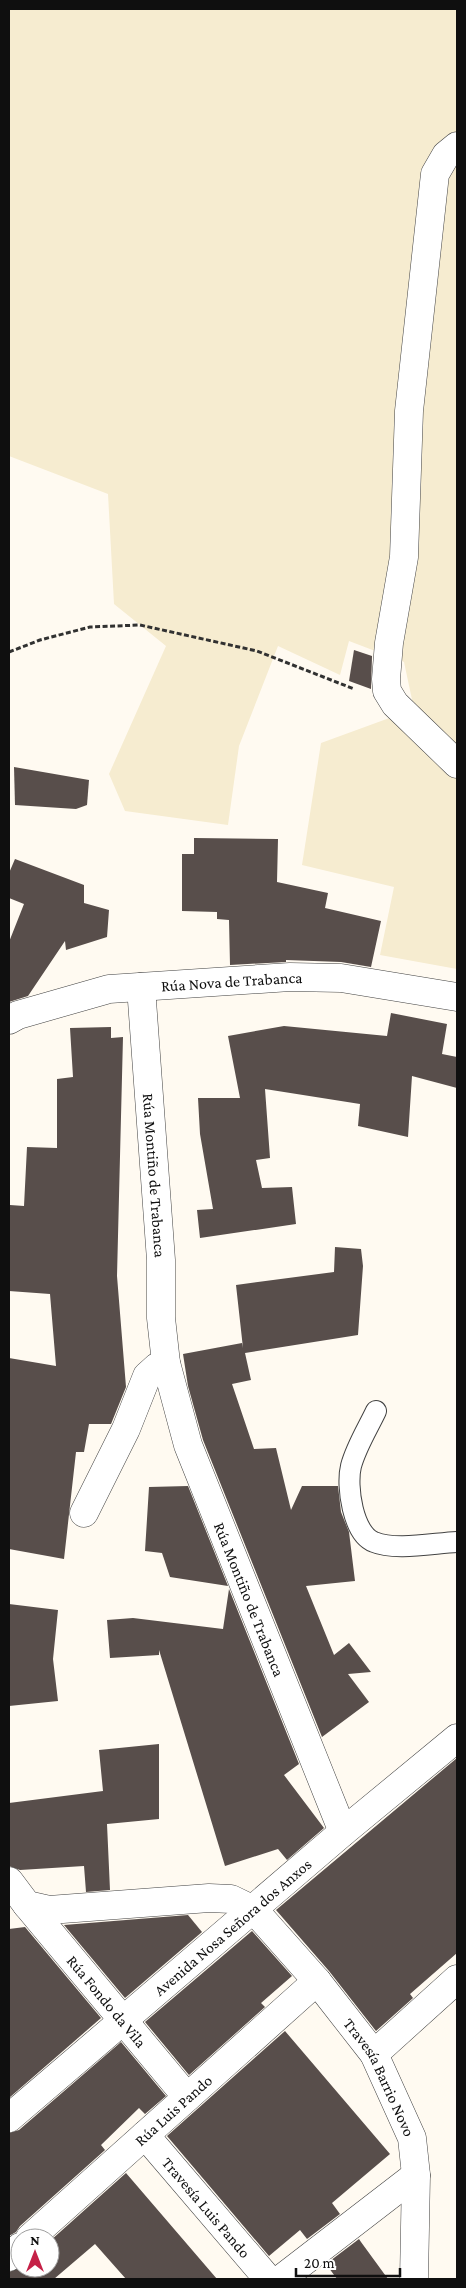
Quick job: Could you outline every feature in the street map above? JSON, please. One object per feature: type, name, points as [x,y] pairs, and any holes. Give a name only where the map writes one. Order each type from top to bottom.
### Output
[{"type":"street","points":[[457,146],[446,155],[435,174],[409,411],[404,557],[389,643],[386,679],[387,690],[394,704],[457,764]]},
{"type":"street","name":"Rúa Nova de Trabanca","points":[[9,1020],[18,1015],[109,989],[290,977],[332,978],[457,997]]},
{"type":"street","name":"Rúa Montiño de Trabanca","points":[[141,988],[161,1260],[161,1318],[166,1363],[191,1454],[343,1832]]},
{"type":"street","points":[[84,1513],[126,1428],[147,1376],[157,1367],[166,1363]]},
{"type":"street","name":"Avenida Nosa Señora dos Anxos","points":[[9,2118],[343,1832],[457,1738]]},
{"type":"street","name":"Rúa Fondo da Vila","points":[[9,1881],[122,2022],[187,2097]]},
{"type":"street","points":[[27,1905],[49,1910],[231,1899],[254,1910]]},
{"type":"street","name":"Travesía Barrio Novo","points":[[254,1910],[317,1982],[374,2054],[412,2138],[416,2175],[414,2279]]},
{"type":"street","points":[[374,2054],[457,1979]]},
{"type":"street","name":"Rúa Luis Pando","points":[[41,2228],[317,1982]]},
{"type":"street","name":"Travesía Luis Pando","points":[[145,2135],[268,2279]]},
{"type":"street","points":[[282,2279],[416,2175]]},
{"type":"lane","points":[[376,1411],[351,1467],[351,1490],[355,1519],[365,1537],[374,1543],[395,1546],[457,1542]]},
{"type":"path","points":[[9,652],[40,640],[90,627],[140,625],[257,651],[394,704]]},
{"type":"shaded area","points":[[9,9],[457,9],[457,969],[380,955],[394,887],[302,865],[321,743],[414,709],[404,662],[349,641],[340,675],[278,646],[239,746],[228,825],[125,811],[109,774],[166,646],[114,604],[108,494],[9,456]]},
{"type":"building","points":[[354,650],[372,656],[371,689],[349,681]]},
{"type":"building","points":[[14,767],[89,780],[87,805],[76,809],[15,805]]},
{"type":"building","points":[[194,838],[278,839],[277,882],[328,893],[325,908],[381,921],[371,967],[341,962],[286,960],[286,962],[230,965],[229,920],[217,919],[217,912],[182,911],[182,854],[194,854]]},
{"type":"building","points":[[15,859],[84,885],[84,903],[109,910],[107,937],[66,950],[65,941],[28,996],[9,1002],[9,942],[24,904],[9,898],[9,873]]},
{"type":"building","points":[[391,1013],[447,1024],[442,1054],[457,1057],[457,1088],[412,1076],[408,1137],[358,1126],[360,1104],[265,1089],[270,1158],[256,1160],[262,1188],[292,1187],[296,1224],[200,1238],[197,1210],[213,1209],[200,1134],[198,1098],[240,1098],[228,1036],[284,1026],[387,1036]]},
{"type":"building","points":[[111,1027],[111,1038],[123,1037],[117,1276],[126,1387],[111,1424],[89,1424],[84,1452],[76,1452],[64,1559],[9,1549],[9,1358],[56,1366],[50,1294],[9,1291],[10,1205],[24,1206],[27,1147],[57,1148],[57,1079],[73,1077],[70,1028]]},
{"type":"building","points":[[335,1247],[361,1249],[363,1266],[358,1335],[245,1353],[251,1380],[232,1384],[254,1449],[276,1448],[291,1510],[302,1486],[338,1486],[341,1512],[349,1532],[355,1581],[306,1586],[334,1655],[349,1643],[371,1672],[348,1674],[369,1702],[322,1737],[203,1440],[188,1386],[183,1354],[242,1343],[243,1348],[236,1285],[334,1272]]},
{"type":"building","points":[[188,1486],[228,1586],[170,1577],[162,1553],[145,1551],[149,1487]]},
{"type":"building","points":[[229,1589],[299,1764],[284,1775],[324,1828],[287,1860],[278,1849],[225,1866],[159,1650],[159,1655],[110,1658],[107,1620],[133,1618],[223,1629]]},
{"type":"building","points":[[9,1604],[58,1610],[53,1659],[58,1701],[9,1706]]},
{"type":"building","points":[[159,1744],[159,1819],[107,1824],[110,1890],[86,1892],[84,1866],[20,1870],[9,1866],[9,1803],[103,1791],[99,1750]]},
{"type":"building","points":[[457,1758],[457,1953],[410,1994],[413,1998],[376,2031],[329,1971],[276,1910]]},
{"type":"building","points":[[188,1915],[202,1932],[125,1998],[64,1925]]},
{"type":"building","points":[[25,1927],[101,2018],[9,2098],[9,1929]]},
{"type":"building","points":[[252,1931],[292,1976],[261,2003],[265,2007],[189,2075],[145,2022]]},
{"type":"building","points":[[285,2031],[390,2154],[332,2203],[340,2214],[307,2239],[300,2230],[269,2256],[167,2136]]},
{"type":"building","points":[[121,2042],[166,2096],[145,2114],[139,2108],[101,2145],[105,2150],[19,2228],[10,2228],[9,2236],[9,2133],[19,2130]]},
{"type":"building","points":[[126,2173],[217,2279],[126,2279],[95,2244],[60,2274],[60,2232]]},
{"type":"building","points":[[359,2239],[388,2279],[337,2279],[326,2264]]},
{"type":"building","points":[[9,2272],[10,2278],[55,2278],[9,2279]]}]
